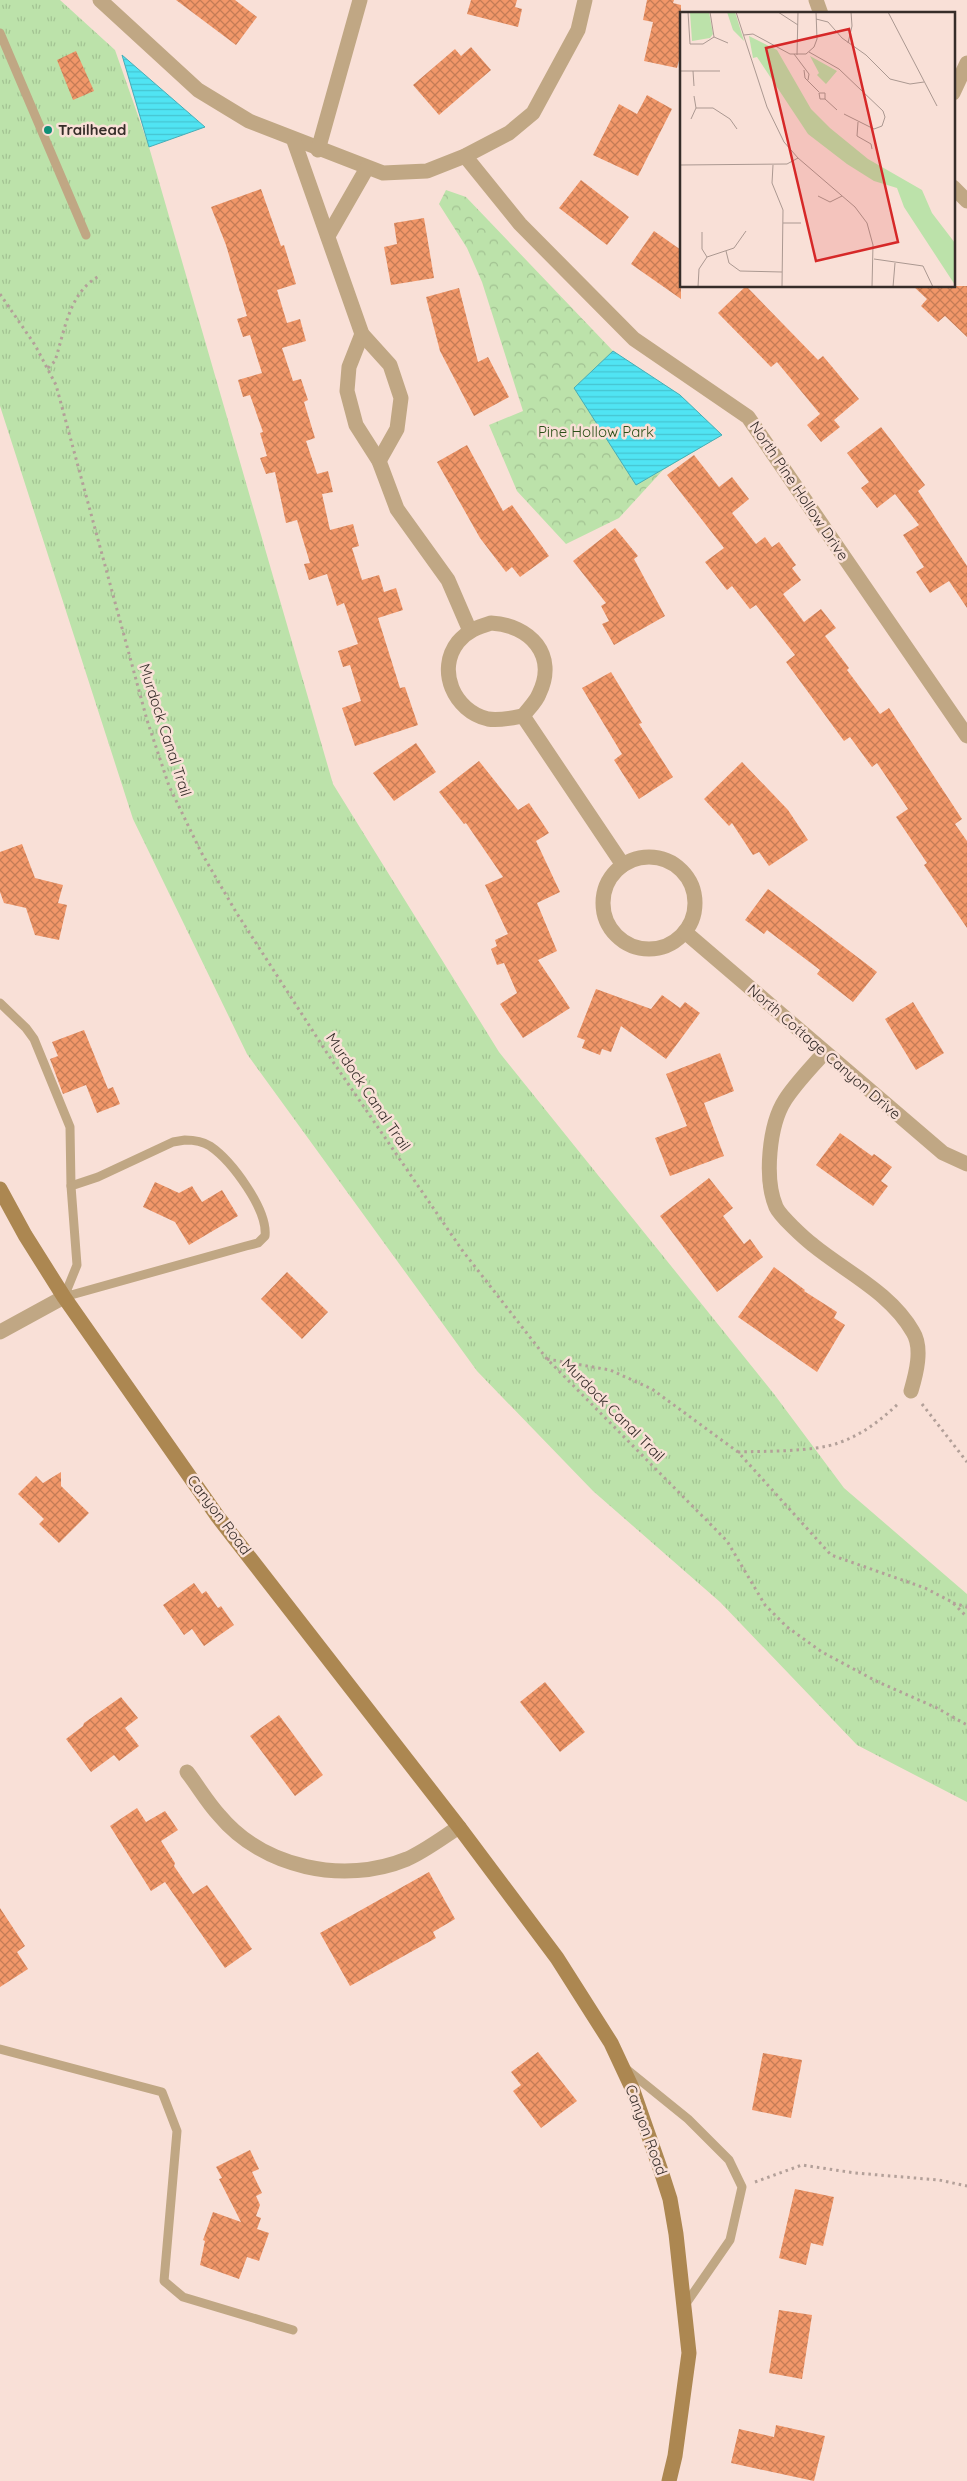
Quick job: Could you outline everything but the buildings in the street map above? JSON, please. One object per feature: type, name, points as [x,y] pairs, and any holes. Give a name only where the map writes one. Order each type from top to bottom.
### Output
[{"type":"main road","name":"Canyon Road","points":[[0,1188],[64,1297],[218,1517],[459,1827],[579,1990],[611,2043],[640,2110],[670,2199],[685,2305],[689,2353],[669,2481]]},
{"type":"street","points":[[100,0],[198,90],[249,122],[294,141],[383,173],[427,171],[465,156],[509,133],[533,113],[578,30],[585,0]]},
{"type":"street","points":[[318,150],[360,0]]},
{"type":"street","points":[[816,0],[820,12]]},
{"type":"street","points":[[954,91],[967,63]]},
{"type":"street","points":[[294,141],[362,334],[390,365],[401,398],[397,429],[379,462]]},
{"type":"street","name":"North Pine Hollow Drive","points":[[465,156],[520,224],[634,339],[748,417],[967,736]]},
{"type":"street","points":[[328,236],[367,168]]},
{"type":"street","points":[[954,187],[967,201]]},
{"type":"street","points":[[362,334],[349,367],[347,391],[356,425],[379,462],[397,509],[448,580],[470,630]]},
{"type":"street","points":[[491,623],[507,624],[522,630],[538,645],[544,661],[545,680],[539,696],[522,716],[488,719],[473,713],[458,701],[450,686],[448,674],[450,657],[458,642],[470,630],[491,623]]},
{"type":"street","points":[[522,716],[623,865]]},
{"type":"street","points":[[650,857],[665,860],[682,872],[694,890],[695,905],[692,919],[685,932],[673,942],[651,949],[643,949],[628,944],[615,934],[606,921],[603,906],[604,890],[611,876],[623,865],[636,859],[650,857]]},
{"type":"street","name":"North Cottage Canyon Drive","points":[[685,932],[943,1154],[967,1164]]},
{"type":"street","points":[[824,1053],[785,1100],[775,1121],[769,1176],[776,1208],[812,1245],[857,1275],[890,1304],[914,1333],[918,1365],[911,1391]]},
{"type":"street","points":[[0,1332],[64,1297]]},
{"type":"street","points":[[188,1772],[219,1816],[250,1842],[275,1857],[305,1867],[337,1872],[384,1867],[407,1858],[459,1827]]},
{"type":"lane","points":[[0,33],[86,235]]},
{"type":"lane","points":[[0,1003],[26,1028],[34,1039],[70,1126],[71,1186],[77,1265],[64,1297]]},
{"type":"lane","points":[[64,1297],[258,1243],[265,1236],[266,1229],[248,1188],[233,1166],[210,1146],[196,1140],[173,1142],[98,1177],[71,1186]]},
{"type":"lane","points":[[0,2049],[162,2092],[177,2130],[164,2281],[183,2296],[293,2330]]},
{"type":"lane","points":[[621,2064],[688,2120],[729,2160],[742,2186],[730,2240],[685,2305]]},
{"type":"path","points":[[48,368],[55,361],[74,301],[82,287],[101,275]]},
{"type":"path","name":"Murdock Canal Trail","points":[[0,294],[48,368],[64,408],[147,720],[169,786],[183,817],[236,912],[327,1052],[462,1250],[547,1359],[717,1529],[736,1553],[765,1605],[787,1627],[822,1652],[876,1681],[937,1708],[967,1725]]},
{"type":"path","points":[[547,1359],[610,1370],[652,1389],[738,1452],[831,1555],[925,1588],[952,1602],[967,1607]]},
{"type":"path","points":[[738,1452],[793,1450],[838,1444],[880,1422],[911,1391],[967,1462]]},
{"type":"path","points":[[952,1602],[967,1617]]},
{"type":"path","points":[[742,2186],[802,2165],[855,2173],[940,2180],[967,2186]]},
{"type":"green space","points":[[0,0],[60,0],[115,50],[149,147],[333,784],[499,1052],[774,1394],[844,1488],[967,1594],[967,1802],[857,1745],[720,1602],[593,1491],[477,1371],[247,1054],[133,819],[0,406]]},
{"type":"green space","name":"Pine Hollow Park","points":[[446,190],[466,197],[613,351],[680,395],[722,435],[663,470],[619,518],[566,544],[517,491],[489,425],[523,411],[482,282],[467,248],[439,204]]},
{"type":"water","points":[[122,55],[205,127],[149,147]]},
{"type":"water","points":[[613,351],[680,395],[722,435],[636,485],[574,388]]},
{"type":"place","name":"Trailhead","points":[[48,130]]}]
